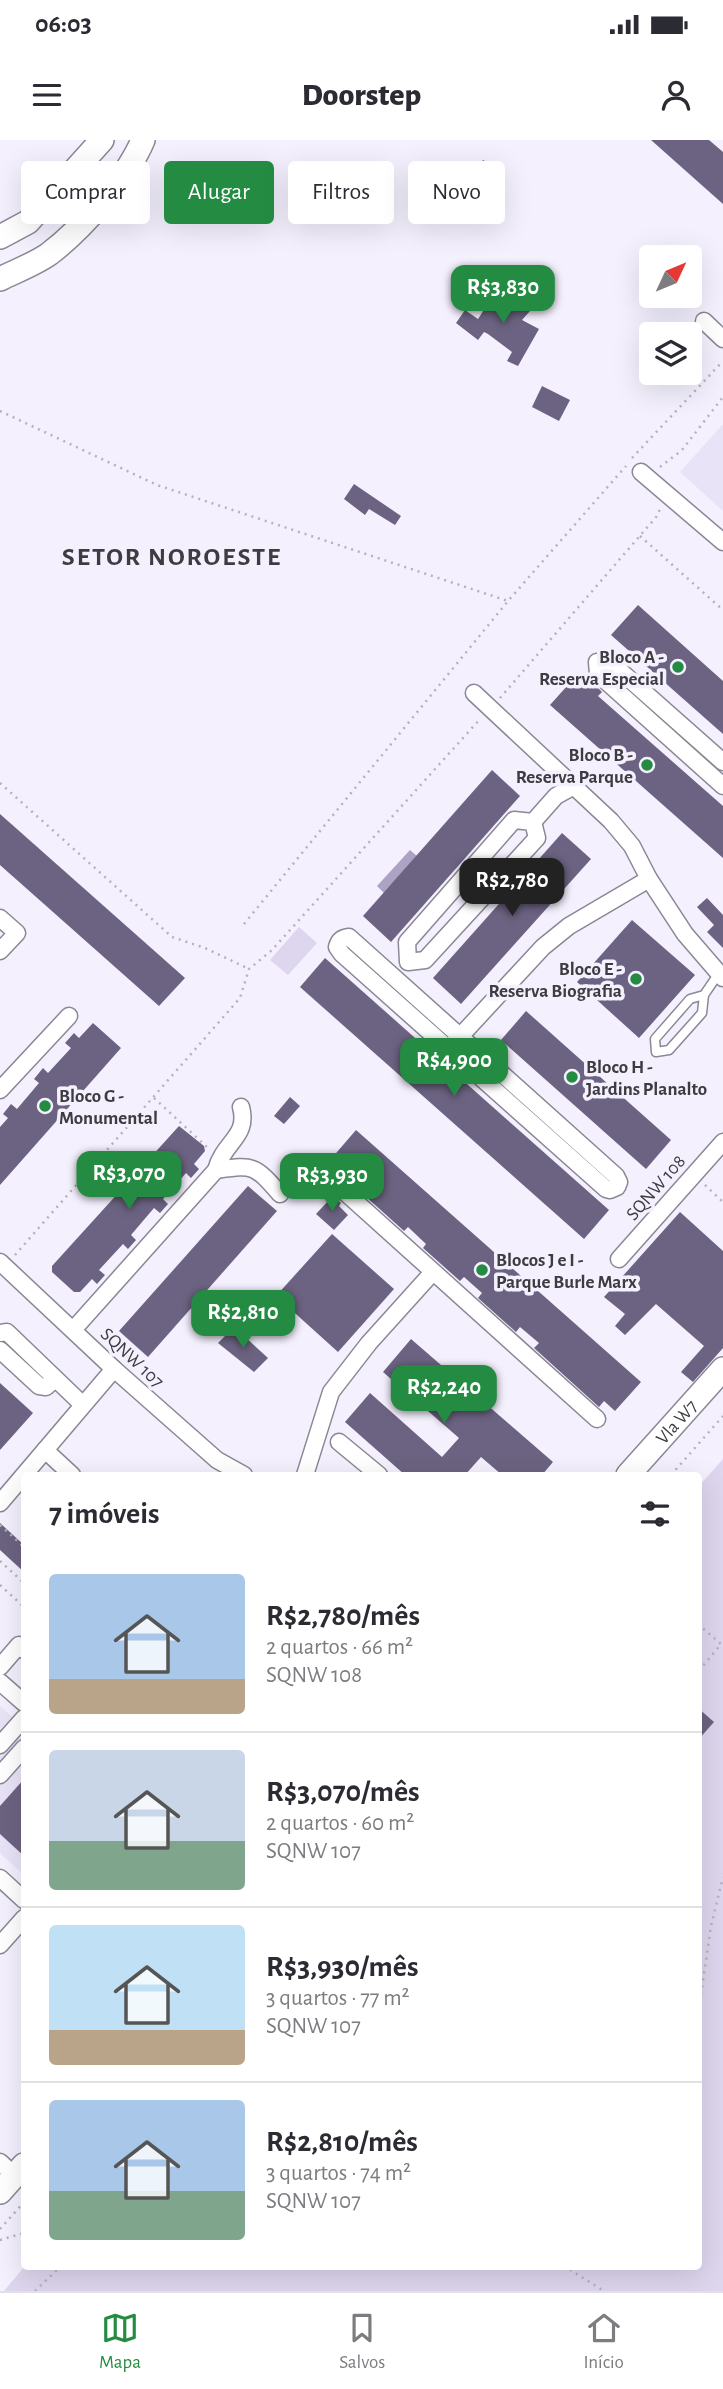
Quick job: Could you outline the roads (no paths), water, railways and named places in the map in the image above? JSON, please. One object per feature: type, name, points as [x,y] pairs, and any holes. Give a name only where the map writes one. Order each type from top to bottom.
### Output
[{"type":"street","points":[[0,237],[28,222],[102,140]]},
{"type":"street","points":[[0,279],[48,254],[93,213],[138,153],[143,140]]},
{"type":"street","points":[[704,321],[723,339]]},
{"type":"street","points":[[645,475],[723,542]]},
{"type":"street","points":[[723,762],[609,661],[597,662],[598,674],[723,786]]},
{"type":"street","points":[[474,694],[618,829],[632,846],[649,879],[685,934],[721,976]]},
{"type":"street","points":[[533,822],[556,796],[574,786]]},
{"type":"street","points":[[514,820],[533,822],[537,838],[425,960],[408,962],[407,942],[514,820]]},
{"type":"street","points":[[448,1049],[543,947],[569,926],[649,879]]},
{"type":"street","points":[[0,918],[17,933],[0,951]]},
{"type":"street","points":[[349,937],[355,941],[616,1176],[619,1182],[617,1187],[610,1191],[606,1189],[448,1049],[342,954],[337,947],[340,940],[349,937]]},
{"type":"street","points":[[0,1090],[69,1016]]},
{"type":"street","points":[[73,1330],[217,1164],[241,1130],[244,1118],[241,1107]]},
{"type":"street","name":"SQNW 108","points":[[619,1259],[723,1142]]},
{"type":"street","points":[[217,1164],[253,1168],[264,1175],[280,1194]]},
{"type":"street","points":[[337,1185],[597,1419]]},
{"type":"street","name":"SQNW 107","points":[[2,1264],[114,1369],[217,1460],[239,1472]]},
{"type":"street","points":[[306,1472],[331,1392],[369,1343],[433,1272]]},
{"type":"street","points":[[0,1333],[7,1332],[83,1405]]},
{"type":"street","points":[[0,1350],[39,1387],[46,1387],[55,1379]]},
{"type":"street","points":[[26,1472],[114,1369]]},
{"type":"street","name":"Vla W7","points":[[631,1472],[723,1369]]},
{"type":"street","points":[[339,1442],[375,1472]]},
{"type":"street","points":[[45,1450],[69,1472]]},
{"type":"street","points":[[0,1503],[21,1478]]},
{"type":"street","points":[[0,1667],[19,1645],[21,1647]]},
{"type":"street","points":[[0,1682],[21,1700]]},
{"type":"street","points":[[0,1745],[21,1721]]},
{"type":"street","points":[[0,1775],[21,1751]]},
{"type":"street","points":[[3,1887],[21,1898]]},
{"type":"street","points":[[0,1945],[21,1921]]},
{"type":"lane","points":[[704,995],[702,1013],[669,1051],[656,1052],[655,1039],[690,999],[704,995],[721,976]]},
{"type":"place","name":"Bloco A - Reserva Especial","points":[[678,667]]},
{"type":"place","name":"Bloco B - Reserva Parque","points":[[647,765]]},
{"type":"place","name":"Bloco E - Reserva Biografia","points":[[636,979]]},
{"type":"place","name":"Bloco H - Jardins Planalto","points":[[572,1077]]},
{"type":"place","name":"Bloco G - Monumental","points":[[45,1106]]},
{"type":"place","name":"Blocos J e I - Parque Burle Marx","points":[[482,1270]]},
{"type":"district","name":"SETOR NOROESTE","points":[[172,556]]}]
